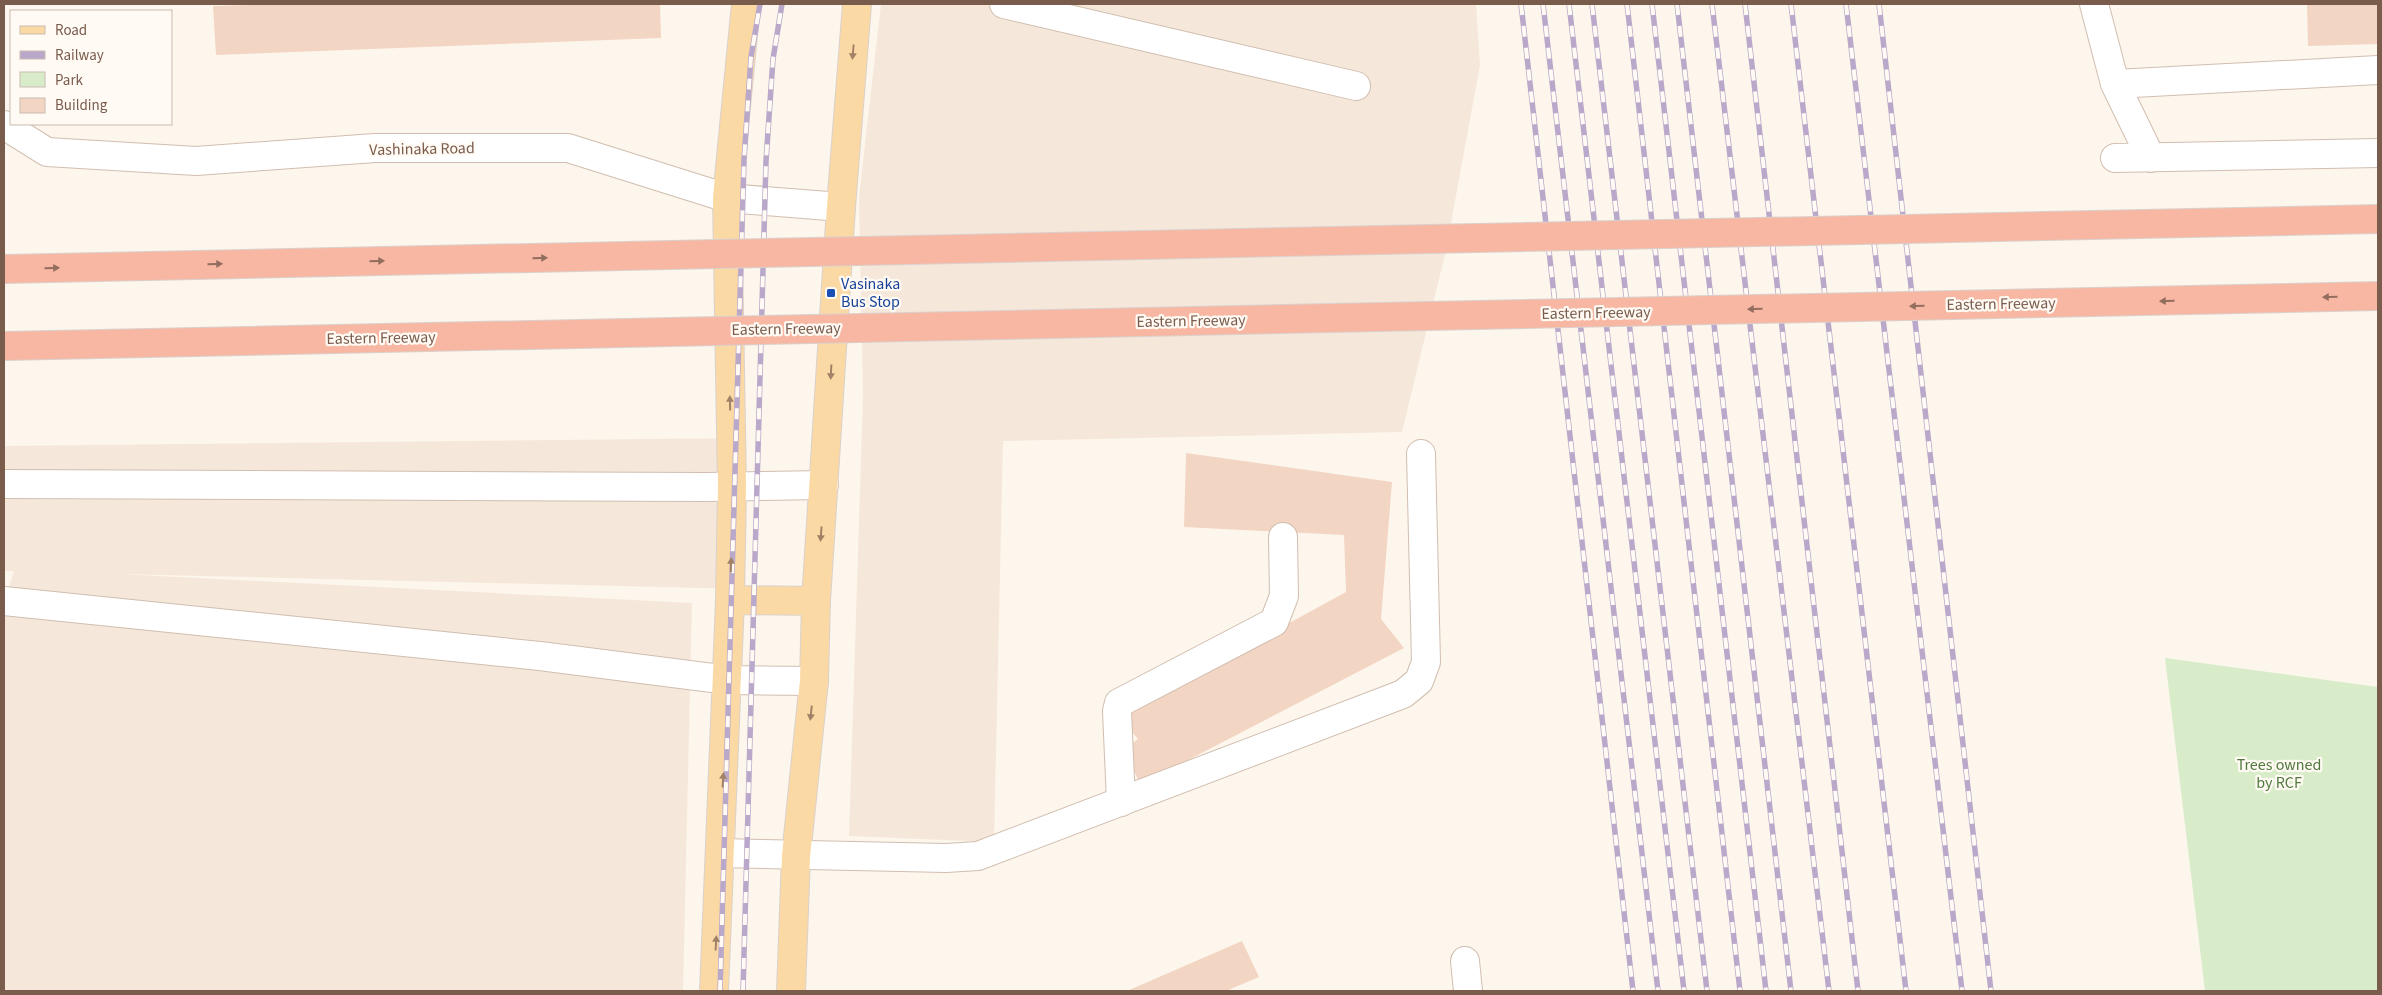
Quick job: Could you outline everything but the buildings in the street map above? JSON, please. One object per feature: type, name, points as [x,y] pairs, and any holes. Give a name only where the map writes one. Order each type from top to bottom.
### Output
[{"type":"highway","points":[[4,269],[2378,220]]},
{"type":"highway","name":"Eastern Freeway","points":[[4,346],[2378,296]]},
{"type":"main road","points":[[714,991],[728,680],[732,487],[727,198],[746,4]]},
{"type":"main road","points":[[792,991],[796,856],[814,681],[816,601],[841,207],[857,4]]},
{"type":"main road","points":[[730,600],[816,601]]},
{"type":"street","points":[[1004,4],[1356,86]]},
{"type":"street","points":[[2094,4],[2115,84],[2151,158]]},
{"type":"street","points":[[2115,84],[2378,70]]},
{"type":"street","name":"Vashinaka Road","points":[[4,125],[47,152],[196,161],[375,148],[568,148],[727,198],[841,207]]},
{"type":"street","points":[[2116,158],[2378,153]]},
{"type":"street","points":[[720,853],[946,858],[978,856],[1402,694],[1419,681],[1426,662],[1422,454]]},
{"type":"street","points":[[4,484],[732,487],[824,485]]},
{"type":"street","points":[[1121,802],[1117,711],[1119,703],[1274,622],[1284,596],[1283,538]]},
{"type":"street","points":[[4,601],[540,656],[728,680],[814,681]]},
{"type":"street","points":[[1465,961],[1468,991]]},
{"type":"shaded area","points":[[881,4],[1476,4],[1480,65],[1446,250],[1402,432],[1003,441],[994,842],[849,836],[863,395],[859,197]]},
{"type":"shaded area","points":[[744,438],[742,589],[119,574],[692,603],[683,991],[4,991],[4,604],[14,571],[4,571],[4,446]]},
{"type":"green space","name":"Trees owned by RCF","points":[[2165,658],[2378,687],[2378,991],[2205,991]]},
{"type":"railway","points":[[720,991],[744,160],[751,57],[760,4]]},
{"type":"railway","points":[[743,991],[766,161],[773,59],[782,4]]},
{"type":"railway","points":[[1521,4],[1633,991]]},
{"type":"railway","points":[[1543,4],[1658,991]]},
{"type":"railway","points":[[1569,4],[1684,991]]},
{"type":"railway","points":[[1592,4],[1707,991]]},
{"type":"railway","points":[[1627,4],[1740,991]]},
{"type":"railway","points":[[1652,4],[1766,991]]},
{"type":"railway","points":[[1677,4],[1791,991]]},
{"type":"railway","points":[[1712,4],[1829,991]]},
{"type":"railway","points":[[1745,4],[1858,991]]},
{"type":"railway","points":[[1791,4],[1906,991]]},
{"type":"railway","points":[[1846,4],[1962,991]]},
{"type":"railway","points":[[1879,4],[1991,991]]},
{"type":"place","name":"Vasinaka Bus Stop","points":[[831,293]]}]
